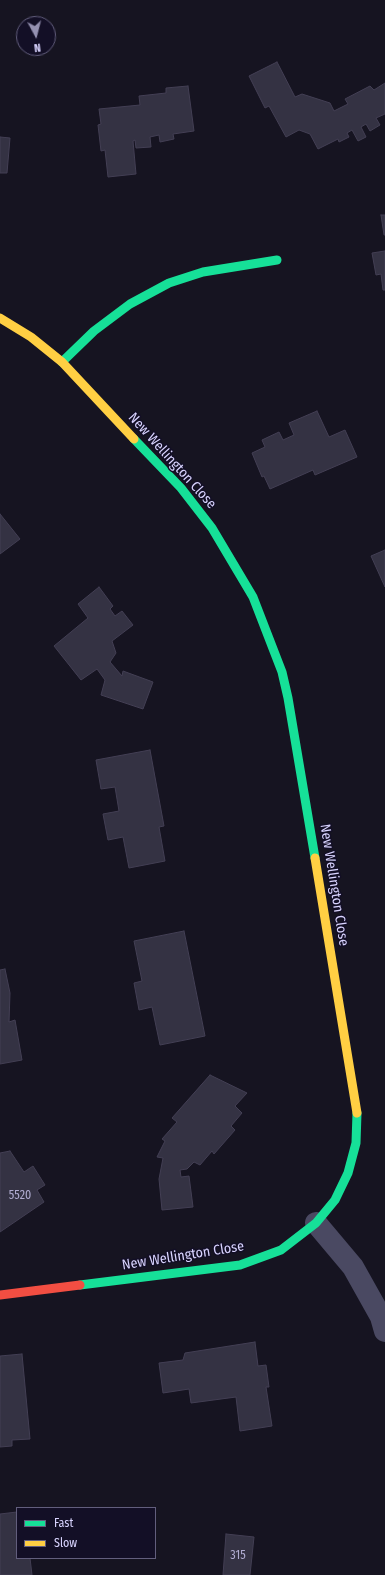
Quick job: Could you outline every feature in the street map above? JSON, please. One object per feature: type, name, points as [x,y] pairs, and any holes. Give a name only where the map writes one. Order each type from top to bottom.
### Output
[{"type":"street","points":[[62,362],[94,330],[130,304],[169,283],[203,272],[277,260]]},
{"type":"street","name":"New Wellington Close","points":[[0,318],[31,337],[62,362],[180,488],[212,528],[253,597],[282,672],[288,698],[357,1112],[356,1143],[348,1173],[334,1200],[316,1223],[281,1250],[240,1265],[0,1295]]},
{"type":"street","points":[[316,1223],[353,1267],[381,1317],[385,1331]]},
{"type":"building","points":[[277,62],[295,97],[302,94],[330,103],[334,111],[348,104],[345,99],[370,86],[374,90],[385,83],[385,114],[376,118],[380,125],[370,131],[366,124],[361,127],[366,137],[358,141],[352,130],[347,133],[349,137],[339,142],[338,139],[318,149],[310,134],[299,130],[286,137],[269,106],[265,108],[249,76]]},
{"type":"building","points":[[188,86],[194,131],[173,134],[174,139],[160,142],[159,135],[150,137],[151,147],[136,148],[135,140],[133,141],[136,174],[108,177],[105,150],[101,151],[98,125],[101,124],[99,109],[140,105],[139,96],[166,93],[166,88]]},
{"type":"building","points":[[0,137],[10,138],[7,173],[0,173]]},
{"type":"building","points":[[381,215],[385,215],[385,235],[384,235]]},
{"type":"building","points":[[385,251],[385,290],[383,290],[381,274],[376,275],[372,253]]},
{"type":"building","points":[[317,411],[329,437],[345,430],[357,457],[315,475],[313,470],[270,489],[264,476],[262,477],[252,453],[265,447],[262,440],[279,432],[283,440],[294,435],[289,423]]},
{"type":"building","points":[[0,514],[20,539],[0,554]]},
{"type":"building","points":[[385,550],[385,587],[371,556]]},
{"type":"building","points":[[99,587],[113,606],[110,609],[115,616],[122,611],[133,625],[112,641],[116,653],[110,662],[122,676],[123,671],[153,682],[143,709],[101,695],[105,680],[97,669],[81,680],[54,646],[88,618],[78,604]]},
{"type":"building","points":[[150,750],[164,826],[159,827],[165,861],[129,868],[123,837],[108,840],[103,814],[119,811],[115,787],[101,789],[96,760]]},
{"type":"building","points":[[184,931],[205,1036],[160,1045],[152,1007],[139,1010],[134,983],[142,981],[134,941]]},
{"type":"building","points":[[5,969],[10,993],[9,1022],[15,1020],[22,1060],[0,1064],[0,970]]},
{"type":"building","points":[[210,1075],[247,1093],[235,1106],[242,1113],[231,1126],[235,1130],[214,1154],[212,1151],[200,1165],[194,1162],[187,1169],[180,1170],[181,1177],[189,1176],[193,1207],[162,1210],[159,1179],[163,1158],[157,1157],[165,1141],[162,1139],[177,1122],[172,1118]]},
{"type":"building","points":[[10,1151],[24,1172],[33,1166],[45,1185],[37,1190],[44,1202],[0,1232],[0,1153]]},
{"type":"building","points":[[255,1342],[258,1366],[266,1365],[269,1387],[266,1387],[272,1426],[240,1431],[236,1397],[191,1403],[189,1389],[163,1393],[159,1363],[183,1360],[185,1353]]},
{"type":"building","points":[[22,1354],[30,1439],[12,1440],[12,1446],[0,1447],[0,1356]]},
{"type":"building","points":[[16,1512],[16,1559],[30,1559],[32,1575],[0,1575],[0,1514]]},
{"type":"building","points":[[226,1534],[254,1537],[250,1575],[223,1575]]},
{"type":"traffic: fast","points":[[62,362],[94,331],[130,304],[169,283],[203,272],[277,260]]},
{"type":"traffic: fast","points":[[134,439],[181,488],[212,528],[253,597],[282,672],[288,698],[315,858]]},
{"type":"traffic: fast","points":[[80,1285],[240,1265],[281,1250],[316,1223],[335,1200],[348,1173],[356,1143],[357,1113]]},
{"type":"traffic: slow","points":[[0,318],[31,337],[62,362],[134,439]]},
{"type":"traffic: slow","points":[[315,858],[357,1113]]},
{"type":"traffic: jam","points":[[0,1295],[80,1285]]}]
